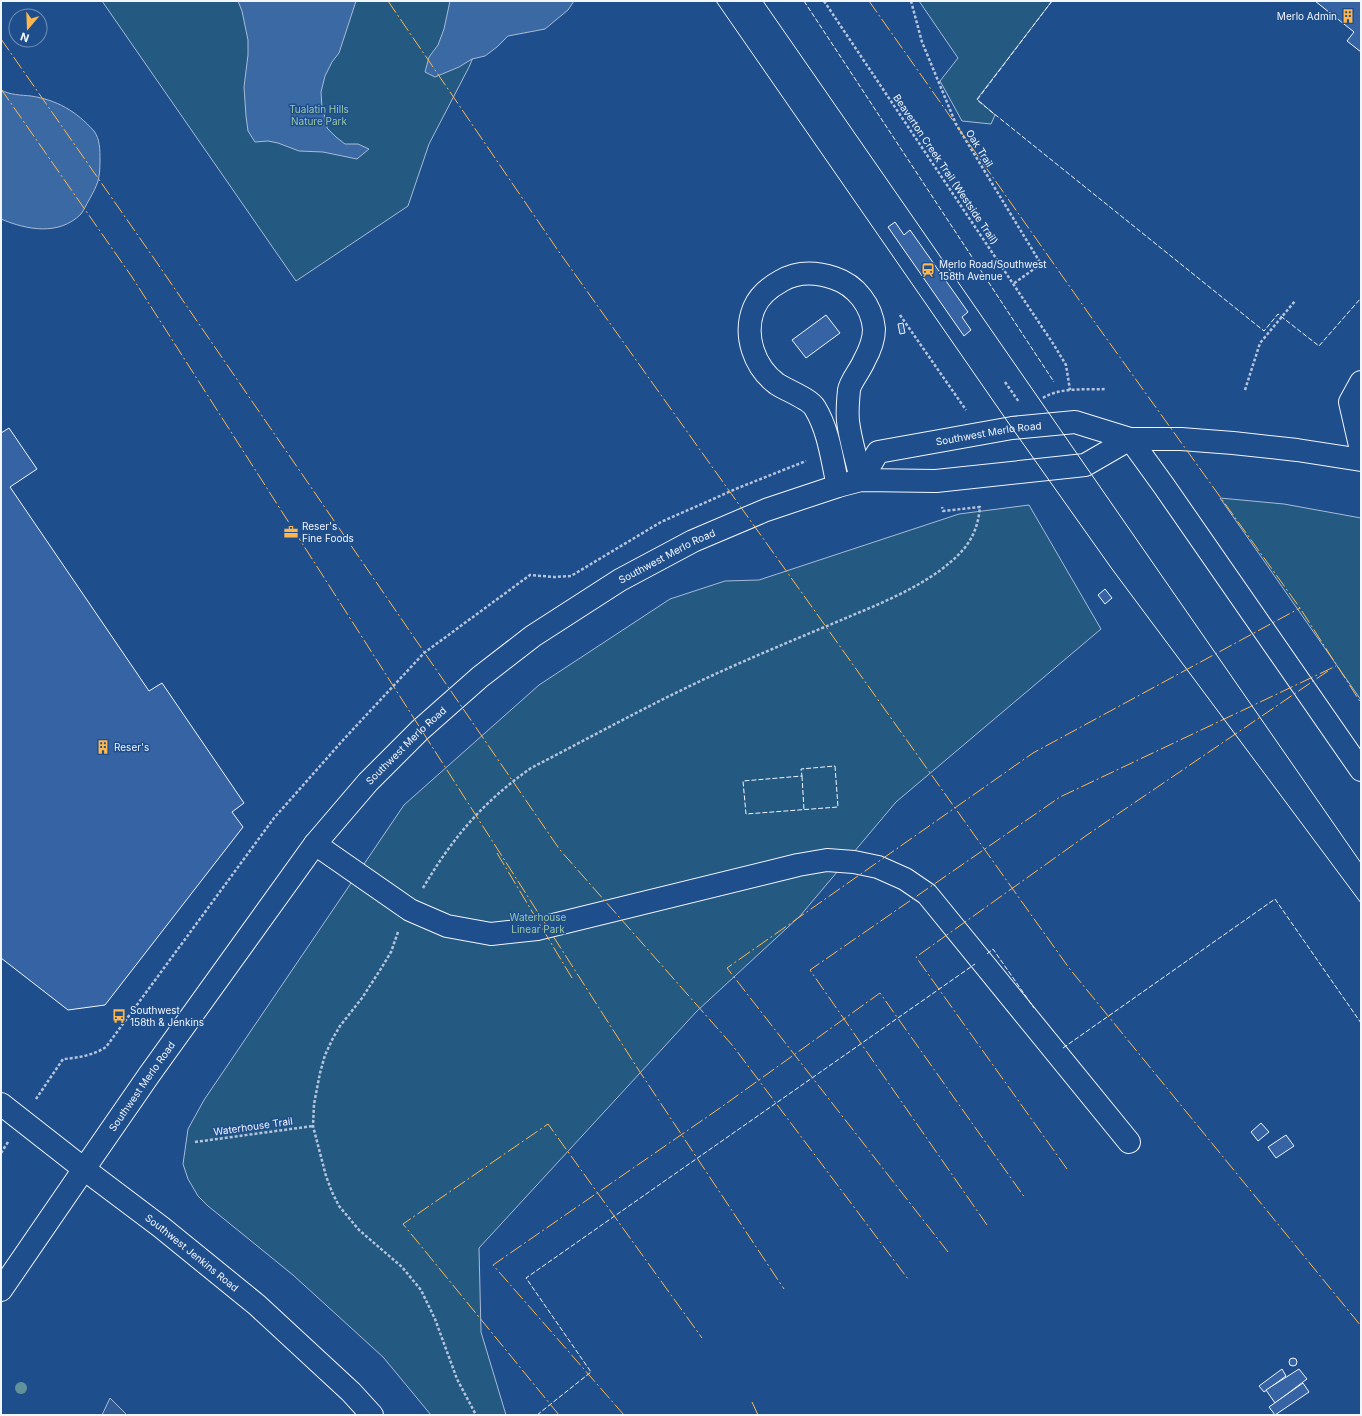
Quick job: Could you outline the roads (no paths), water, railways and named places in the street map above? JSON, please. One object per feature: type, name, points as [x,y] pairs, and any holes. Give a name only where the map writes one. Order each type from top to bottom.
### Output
[{"type":"street","points":[[838,486],[824,426],[814,406],[776,383],[759,365],[751,347],[750,326],[754,308],[765,292],[782,280],[801,273],[821,273],[840,280],[858,292],[869,308],[874,330],[870,347],[849,388],[848,420],[861,480]]},
{"type":"street","points":[[1361,382],[1350,402],[1361,450]]},
{"type":"street","name":"Southwest Merlo Road","points":[[861,480],[878,452],[1012,428],[1075,422],[1130,439],[1180,439],[1233,443],[1297,450],[1361,460]]},
{"type":"street","points":[[1130,439],[1361,770]]},
{"type":"street","name":"Southwest Merlo Road","points":[[1,1290],[149,1075],[315,844],[368,782],[420,730],[480,676],[533,636],[620,580],[693,541],[766,510],[838,486],[861,480],[936,481],[1085,465],[1130,439]]},
{"type":"street","points":[[315,844],[410,910],[447,926],[491,934],[537,929],[827,860],[878,866],[905,879],[927,894],[1129,1142]]},
{"type":"street","name":"Southwest Jenkins Road","points":[[1,1104],[84,1169],[162,1227],[257,1305],[351,1392],[372,1415]]},
{"type":"tram line","points":[[716,1],[1012,428],[1112,569],[1361,903]]},
{"type":"tram line","points":[[763,1],[1361,863]]},
{"type":"place","name":"Merlo Admin","points":[[1348,16]]},
{"type":"place","name":"Merlo Road/Southwest 158th Avenue","points":[[928,270]]},
{"type":"place","name":"Reser's Fine Foods","points":[[291,532]]},
{"type":"place","name":"Reser's","points":[[103,747]]},
{"type":"place","name":"Southwest 158th & Jenkins","points":[[119,1016]]},
{"type":"park label","name":"Tualatin Hills Nature Park","points":[[319,114]]},
{"type":"park label","name":"Waterhouse Linear Park","points":[[538,922]]}]
